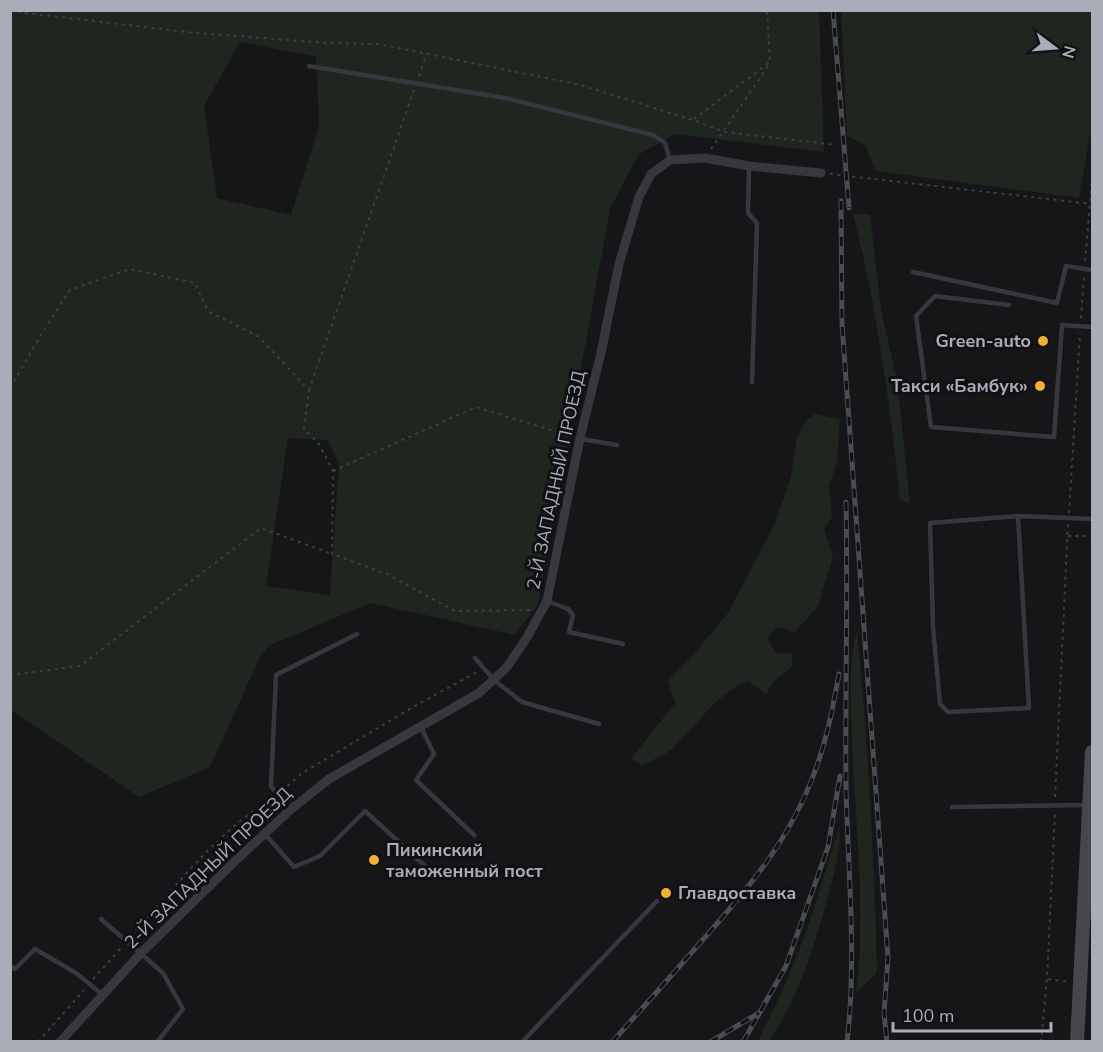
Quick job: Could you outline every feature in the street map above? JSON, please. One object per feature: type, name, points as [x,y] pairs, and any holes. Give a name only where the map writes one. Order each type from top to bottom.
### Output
[{"type":"main road","points":[[1077,1041],[1089,868],[1092,752]]},
{"type":"street","points":[[670,160],[705,158],[749,166],[821,174]]},
{"type":"street","name":"2-Й ЗАПАДНЫЙ ПРОЕЗД","points":[[60,1041],[141,953],[288,812],[329,779],[479,693],[507,667],[526,639],[544,605],[580,438],[602,353],[619,264],[639,197],[651,174],[670,160]]},
{"type":"lane","points":[[309,66],[505,98],[653,135],[665,143],[670,160]]},
{"type":"lane","points":[[749,166],[748,213],[757,223],[752,382]]},
{"type":"lane","points":[[913,272],[1057,303],[1066,266],[1092,270]]},
{"type":"lane","points":[[1009,305],[935,296],[916,316],[931,427],[1054,437],[1062,325],[1092,327]]},
{"type":"lane","points":[[580,438],[617,445]]},
{"type":"lane","points":[[1018,516],[1029,708],[948,712],[940,704],[933,627],[930,523],[1018,516],[1092,519]]},
{"type":"lane","points":[[544,605],[568,609],[573,615],[570,632],[623,644]]},
{"type":"lane","points":[[288,812],[271,786],[276,675],[357,634]]},
{"type":"lane","points":[[475,658],[494,680],[522,702],[599,724]]},
{"type":"lane","points":[[421,726],[434,754],[416,780],[474,835]]},
{"type":"lane","points":[[952,807],[1090,805]]},
{"type":"lane","points":[[264,833],[294,867],[320,855],[365,811],[426,867]]},
{"type":"lane","points":[[522,1041],[657,901]]},
{"type":"lane","points":[[101,919],[163,973],[183,1009],[157,1041]]},
{"type":"lane","points":[[10,974],[13,967],[35,949],[76,972],[103,995]]},
{"type":"path","points":[[705,158],[725,132],[770,62],[767,10]]},
{"type":"path","points":[[10,11],[186,32],[326,43],[379,44],[580,85],[725,132],[836,145]]},
{"type":"path","points":[[332,554],[333,471],[319,444],[304,429],[309,390],[427,53]]},
{"type":"path","points":[[693,120],[770,62]]},
{"type":"path","points":[[821,174],[1091,203]]},
{"type":"path","points":[[1041,1041],[1047,979],[1068,518],[1092,180]]},
{"type":"path","points":[[10,388],[70,290],[130,269],[195,283],[208,310],[259,337],[309,390]]},
{"type":"path","points":[[333,471],[476,407],[580,438]]},
{"type":"path","points":[[10,675],[80,666],[261,528],[387,574],[454,611],[544,605]]},
{"type":"path","points":[[1068,536],[1092,536]]},
{"type":"shaded area","points":[[10,11],[819,11],[824,152],[675,134],[638,155],[610,209],[538,605],[514,635],[371,603],[270,645],[260,657],[210,767],[139,797],[11,710]],"holes":[[[240,42],[316,57],[319,126],[291,215],[217,198],[204,106]],[[288,438],[327,440],[339,463],[330,595],[266,586]]]},
{"type":"shaded area","points":[[841,11],[1092,11],[1092,122],[1079,198],[876,171],[865,145],[847,136]]},
{"type":"shaded area","points":[[853,214],[870,214],[881,310],[897,379],[910,504],[900,499],[882,356]]},
{"type":"shaded area","points":[[815,414],[840,419],[837,461],[829,486],[832,517],[824,529],[833,557],[818,606],[795,632],[778,627],[767,638],[776,653],[792,654],[792,667],[773,682],[766,694],[748,681],[737,686],[717,701],[671,750],[642,765],[631,759],[675,703],[668,681],[689,660],[728,613],[775,523],[791,477],[797,437],[806,421]]},
{"type":"shaded area","points":[[857,630],[870,798],[877,967],[875,975],[856,992],[860,896],[851,682],[852,656]]},
{"type":"shaded area","points":[[840,825],[835,870],[807,964],[795,995],[770,1040],[758,1041],[785,985],[807,930]]},
{"type":"railway","points":[[833,10],[849,208]]},
{"type":"railway","points":[[841,201],[842,324],[888,958],[884,1013],[887,1042]]},
{"type":"railway","points":[[846,502],[846,788],[852,947],[847,1042]]},
{"type":"railway","points":[[612,1042],[735,903],[780,842],[805,796],[819,759],[839,674]]},
{"type":"railway","points":[[743,1042],[786,966],[828,847],[840,776]]},
{"type":"railway","points":[[710,1042],[759,1013]]},
{"type":"place","name":"Green-auto","points":[[1043,341]]},
{"type":"place","name":"Такси «Бамбук»","points":[[1040,386]]},
{"type":"place","name":"Пикинский таможенный пост","points":[[374,860]]},
{"type":"place","name":"Главдоставка","points":[[666,893]]}]
